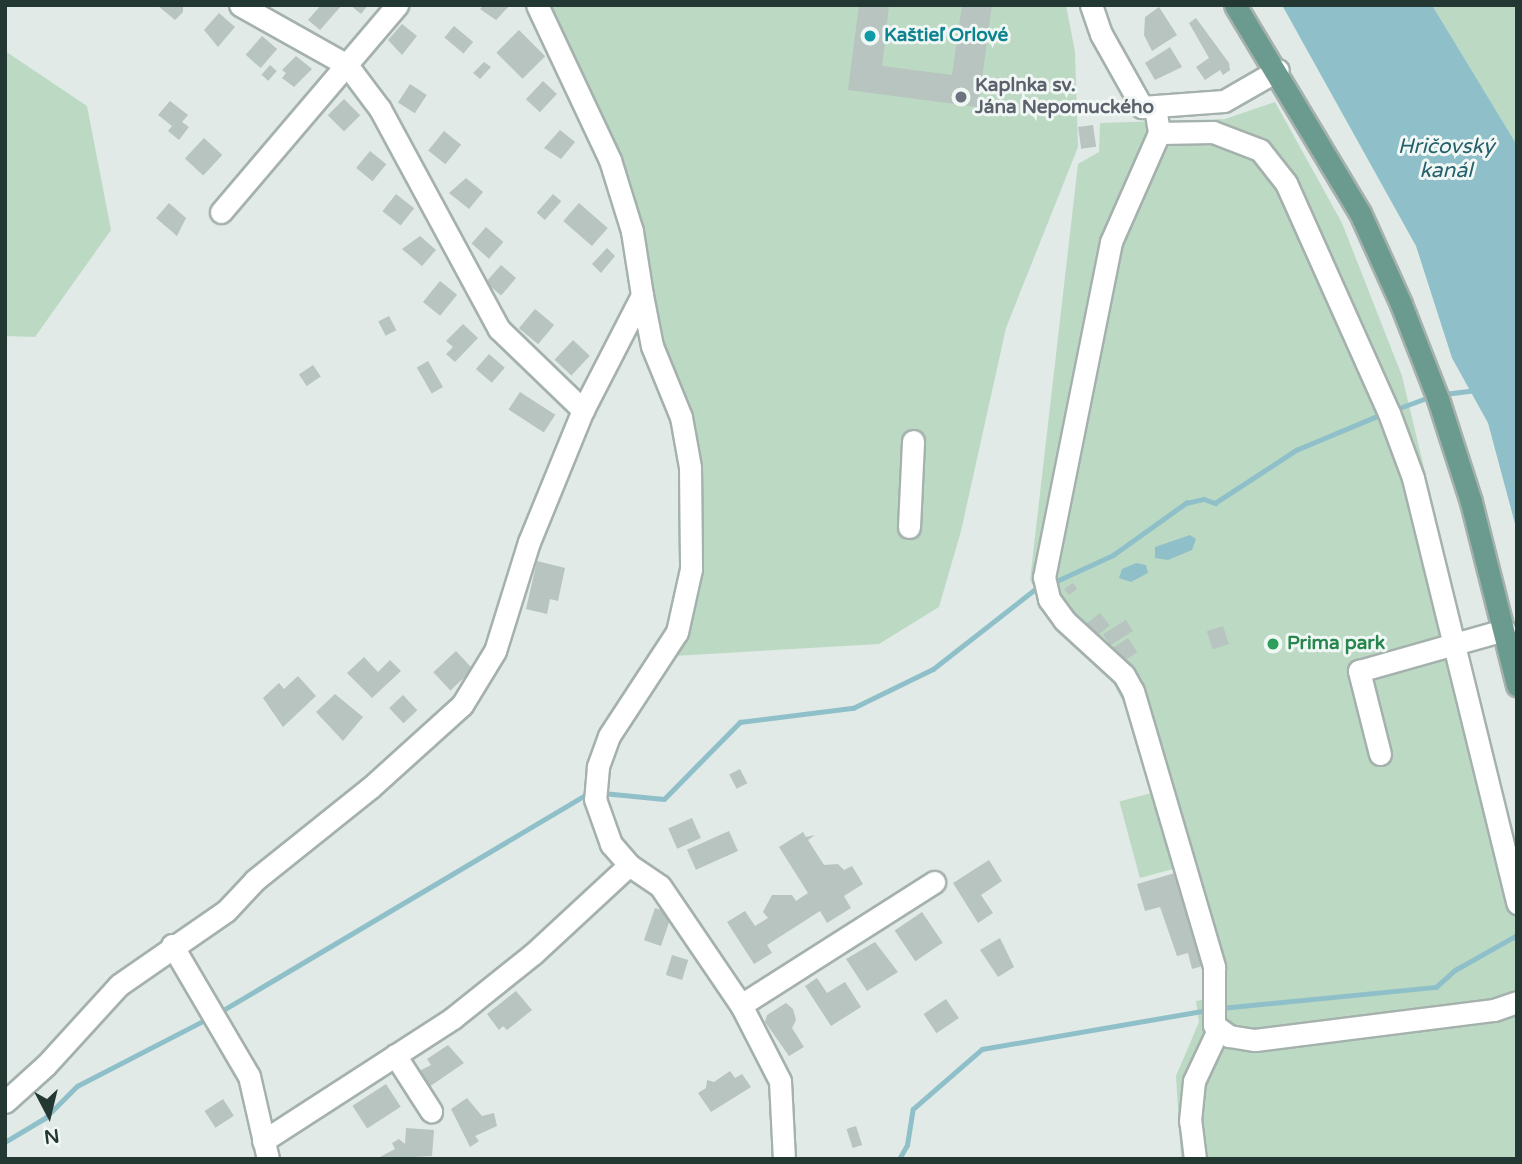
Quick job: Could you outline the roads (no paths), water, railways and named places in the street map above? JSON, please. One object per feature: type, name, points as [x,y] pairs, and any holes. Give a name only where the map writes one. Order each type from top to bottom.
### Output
[{"type":"main road","points":[[1235,5],[1278,70],[1360,213],[1401,304],[1447,425],[1517,685]]},
{"type":"street","points":[[240,5],[347,65],[380,109],[499,329],[583,410]]},
{"type":"street","points":[[221,212],[397,5]]},
{"type":"street","points":[[537,5],[610,160],[632,231],[652,346],[681,417],[690,467],[691,569],[677,632],[609,736],[595,793],[611,844],[629,864],[660,886],[741,1005],[780,1081],[784,1159]]},
{"type":"street","points":[[1091,5],[1101,34],[1142,107],[1224,101],[1278,70]]},
{"type":"street","points":[[1155,107],[1159,133],[1111,242],[1044,577],[1049,599],[1064,620],[1124,675],[1133,691],[1214,967],[1212,1020],[1218,1030],[1255,1040],[1494,1010],[1517,1002]]},
{"type":"street","points":[[1159,133],[1213,132],[1260,150],[1286,183],[1401,444],[1428,527],[1517,903]]},
{"type":"street","points":[[5,1102],[46,1065],[119,985],[172,945],[226,911],[255,880],[370,788],[462,705],[495,651],[529,542],[583,410],[642,295]]},
{"type":"street","points":[[909,527],[914,441]]},
{"type":"street","points":[[1380,754],[1359,671],[1455,647],[1504,630]]},
{"type":"street","points":[[172,945],[249,1076],[266,1150],[395,1055],[453,1018],[533,954],[629,864]]},
{"type":"street","points":[[741,1005],[934,882]]},
{"type":"street","points":[[1195,1159],[1190,1121],[1194,1081],[1218,1030]]},
{"type":"street","points":[[395,1055],[431,1111]]},
{"type":"water","name":"Hričovský kanál","points":[[1282,5],[1432,5],[1517,145],[1517,531],[1488,423],[1452,358],[1416,246]]},
{"type":"water","points":[[1190,535],[1196,539],[1192,550],[1168,560],[1155,558],[1155,547]]},
{"type":"water","points":[[1136,563],[1146,565],[1148,573],[1131,582],[1119,578],[1122,569]]},
{"type":"waterway","points":[[1444,394],[1477,390]]},
{"type":"waterway","points":[[1394,410],[1432,396]]},
{"type":"waterway","points":[[1050,584],[1113,555],[1186,503],[1204,499],[1215,503],[1296,450],[1382,414]]},
{"type":"waterway","points":[[603,793],[664,799],[740,722],[853,708],[933,669],[1034,590]]},
{"type":"waterway","points":[[220,1012],[591,792]]},
{"type":"waterway","points":[[1221,1008],[1436,987],[1455,970],[1517,935]]},
{"type":"waterway","points":[[899,1159],[907,1145],[913,1109],[982,1049],[1208,1010]]},
{"type":"waterway","points":[[5,1142],[45,1118],[77,1086],[209,1018]]},
{"type":"place","name":"Kaštieľ Orlové","points":[[870,36]]},
{"type":"place","name":"Kaplnka sv. Jána Nepomuckého","points":[[961,97]]},
{"type":"place","name":"Prima park","points":[[1273,644]]}]
